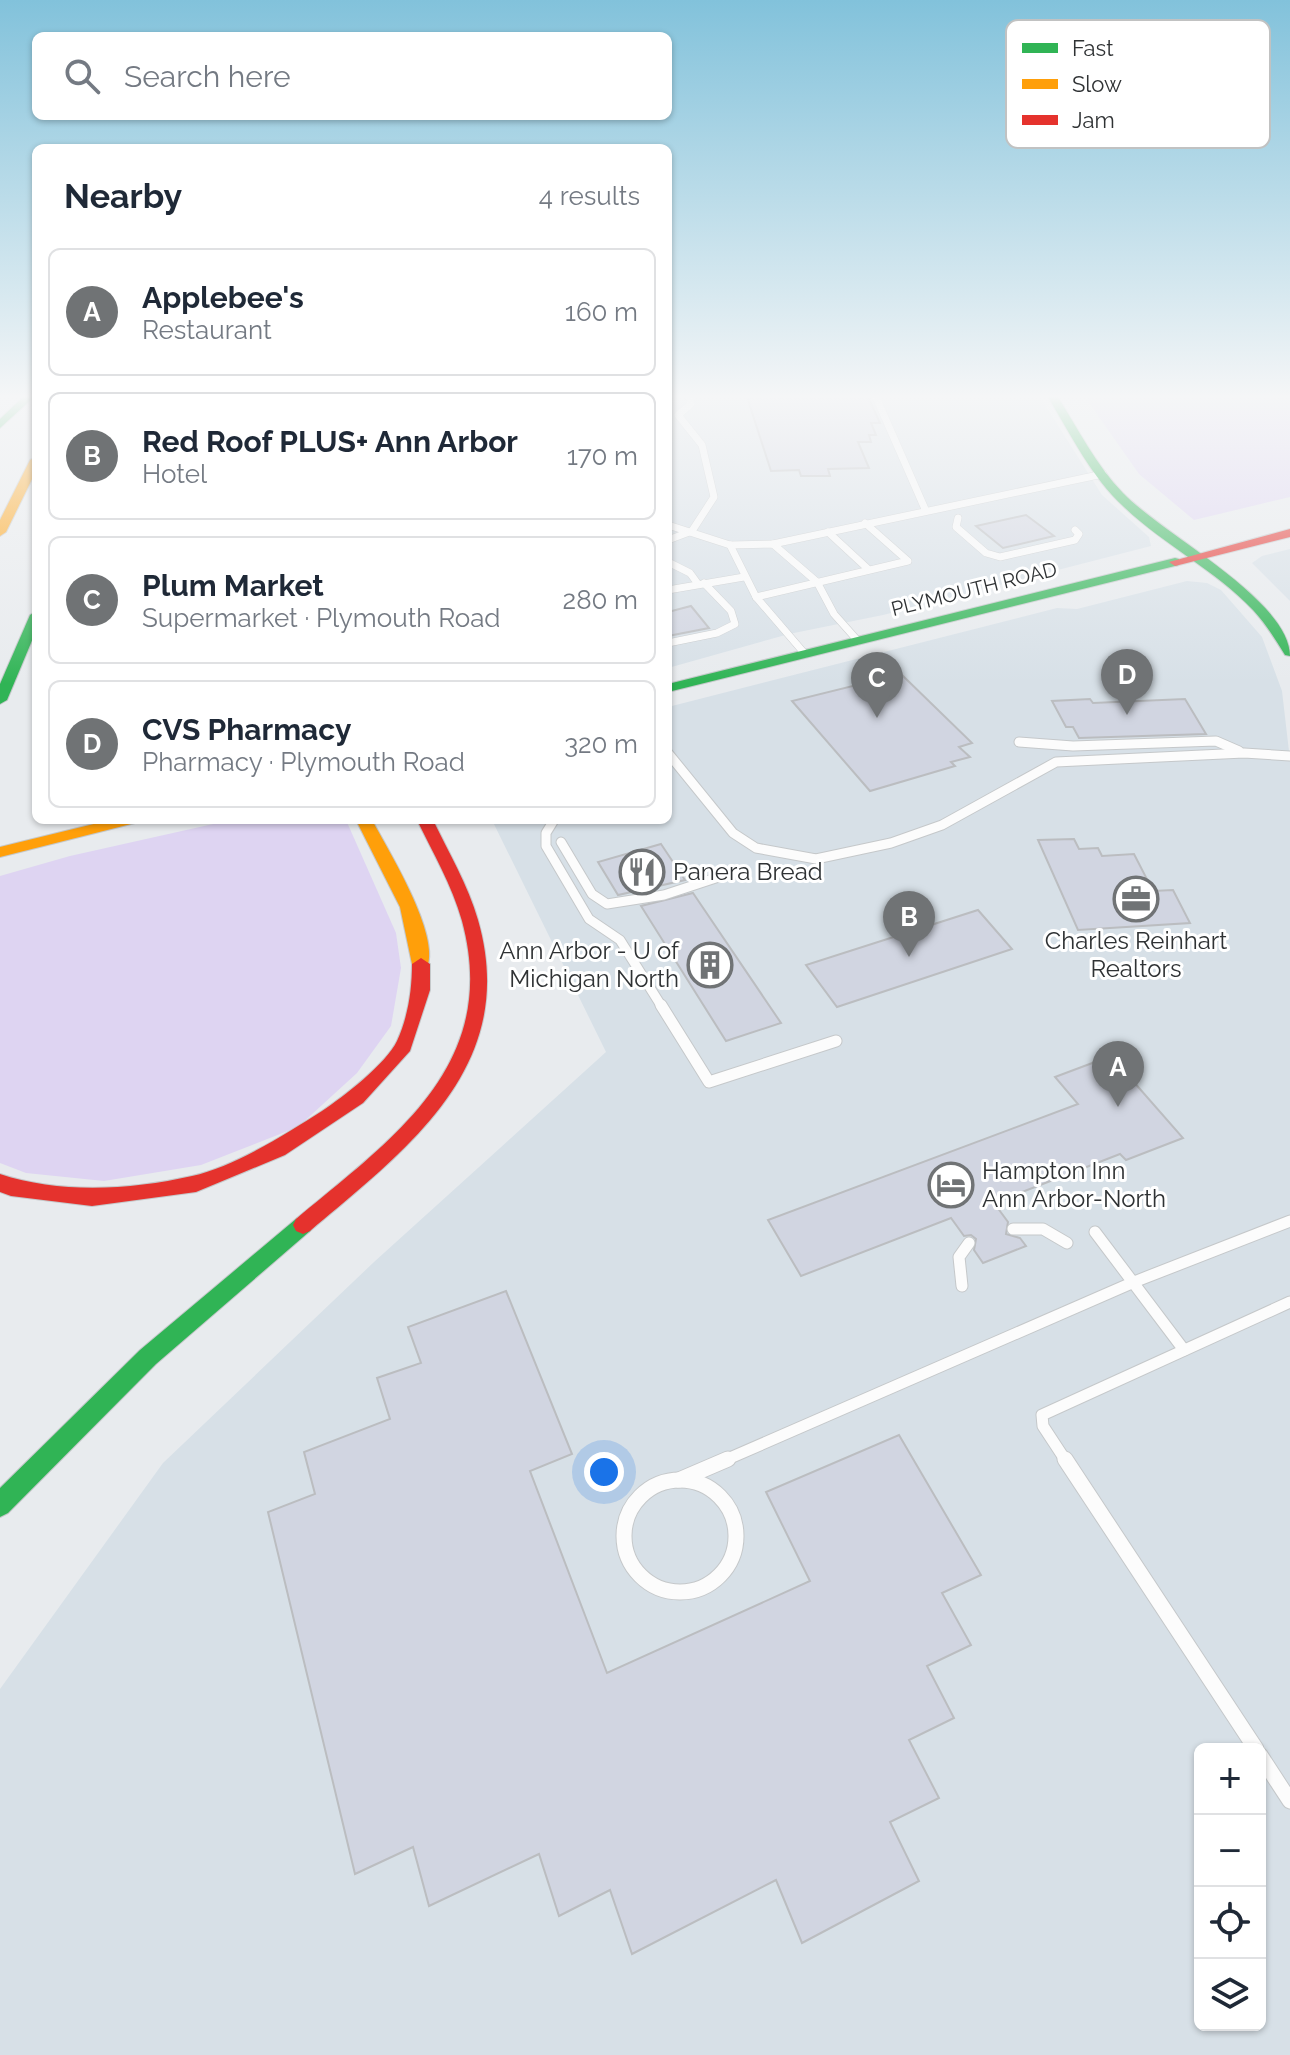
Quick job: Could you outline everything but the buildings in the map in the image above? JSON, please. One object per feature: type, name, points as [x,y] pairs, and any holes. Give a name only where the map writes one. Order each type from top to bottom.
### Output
[{"type":"main road","points":[[0,532],[20,493]]},
{"type":"main road","points":[[1120,493],[1141,517],[1246,596],[1274,626],[1290,652]]},
{"type":"main road","name":"PLYMOUTH ROAD","points":[[672,687],[1290,533]]},
{"type":"main road","points":[[0,700],[32,624]]},
{"type":"main road","points":[[0,852],[114,824]]},
{"type":"main road","points":[[0,1182],[11,1188],[92,1198],[196,1184],[278,1149],[356,1098],[404,1046],[421,990],[420,938],[402,891],[366,824]]},
{"type":"main road","points":[[0,1505],[148,1357],[367,1170],[439,1097],[473,1034],[478,974],[470,920],[427,824]]},
{"type":"lane","points":[[672,538],[692,531],[714,497],[713,493]]},
{"type":"lane","points":[[918,493],[925,509]]},
{"type":"lane","points":[[672,526],[730,545],[773,544],[1007,493]]},
{"type":"lane","points":[[958,518],[956,527],[986,553],[1000,557],[1075,540],[1079,534],[1075,530]]},
{"type":"lane","points":[[756,597],[908,561],[865,523]]},
{"type":"lane","points":[[828,532],[868,569]]},
{"type":"lane","points":[[773,544],[817,582],[834,614],[858,641]]},
{"type":"lane","points":[[730,545],[756,597],[805,654]]},
{"type":"lane","points":[[672,564],[690,573],[731,611],[735,624],[717,633],[672,642]]},
{"type":"lane","points":[[672,589],[744,577]]},
{"type":"lane","points":[[1019,742],[1073,746],[1216,741],[1244,753]]},
{"type":"lane","points":[[672,758],[717,817],[744,840],[781,855],[816,859],[891,843],[942,825],[1056,762],[1244,753],[1290,756]]},
{"type":"lane","points":[[672,773],[682,770]]},
{"type":"lane","points":[[552,824],[546,833],[546,846],[589,919],[620,940],[709,1082],[836,1041]]},
{"type":"lane","points":[[561,842],[597,899],[609,905],[632,903],[734,872]]},
{"type":"lane","points":[[679,1480],[697,1483],[714,1492],[727,1506],[736,1523],[737,1541],[728,1566],[709,1586],[692,1592],[655,1587],[629,1561],[624,1543],[628,1515],[644,1492],[661,1483],[679,1480],[1134,1282],[1290,1221]]},
{"type":"lane","points":[[1013,1229],[1043,1229],[1067,1243]]},
{"type":"lane","points":[[1095,1232],[1184,1350]]},
{"type":"lane","points":[[962,1286],[958,1259],[969,1243]]},
{"type":"lane","points":[[1252,1743],[1043,1426],[1042,1415],[1290,1302]]},
{"type":"lane","points":[[1266,1764],[1290,1801]]},
{"type":"shaded area","points":[[672,493],[1101,493],[1149,537],[1151,546],[883,615],[789,634],[672,667]]},
{"type":"shaded area","points":[[1162,493],[1290,493],[1290,497],[1194,520]]},
{"type":"shaded area","points":[[1290,549],[1290,601],[1252,563],[1262,556]]},
{"type":"shaded area","points":[[1187,581],[1207,583],[1221,590],[1262,637],[1282,691],[1290,760],[1290,2055],[0,2055],[0,1689],[163,1463],[374,1262],[606,1052],[494,824],[672,824],[672,706],[1057,608],[1077,609]]},
{"type":"shaded area","points":[[213,824],[348,824],[396,933],[401,968],[391,1026],[357,1073],[298,1127],[201,1165],[104,1181],[26,1173],[0,1163],[0,876],[70,856]]},
{"type":"traffic: fast","points":[[1117,493],[1148,522],[1237,588],[1275,628],[1290,652]]},
{"type":"traffic: fast","points":[[672,687],[1175,562]]},
{"type":"traffic: fast","points":[[0,700],[32,624]]},
{"type":"traffic: fast","points":[[0,1505],[148,1357],[303,1225]]},
{"type":"traffic: slow","points":[[0,532],[20,493]]},
{"type":"traffic: slow","points":[[0,852],[114,824]]},
{"type":"traffic: slow","points":[[366,824],[408,907],[415,926],[421,964]]},
{"type":"traffic: jam","points":[[1175,562],[1290,533]]},
{"type":"traffic: jam","points":[[303,1225],[376,1163],[422,1117],[459,1065],[472,1036],[478,995],[473,932],[461,895],[427,824]]},
{"type":"traffic: jam","points":[[0,1182],[11,1188],[92,1198],[196,1184],[278,1149],[356,1098],[404,1046],[421,990],[421,964]]},
{"type":"place","name":"CVS Pharmacy","points":[[1127,715]]},
{"type":"place","name":"Plum Market","points":[[877,718]]},
{"type":"place","name":"Panera Bread","points":[[642,872]]},
{"type":"place","name":"Charles Reinhart Realtors","points":[[1136,899]]},
{"type":"place","name":"Red Roof PLUS+ Ann Arbor","points":[[909,957]]},
{"type":"place","name":"Ann Arbor - U of Michigan North","points":[[710,965]]},
{"type":"place","name":"Applebee's","points":[[1118,1107]]},
{"type":"place","name":"Hampton Inn Ann Arbor-North","points":[[951,1185]]}]
